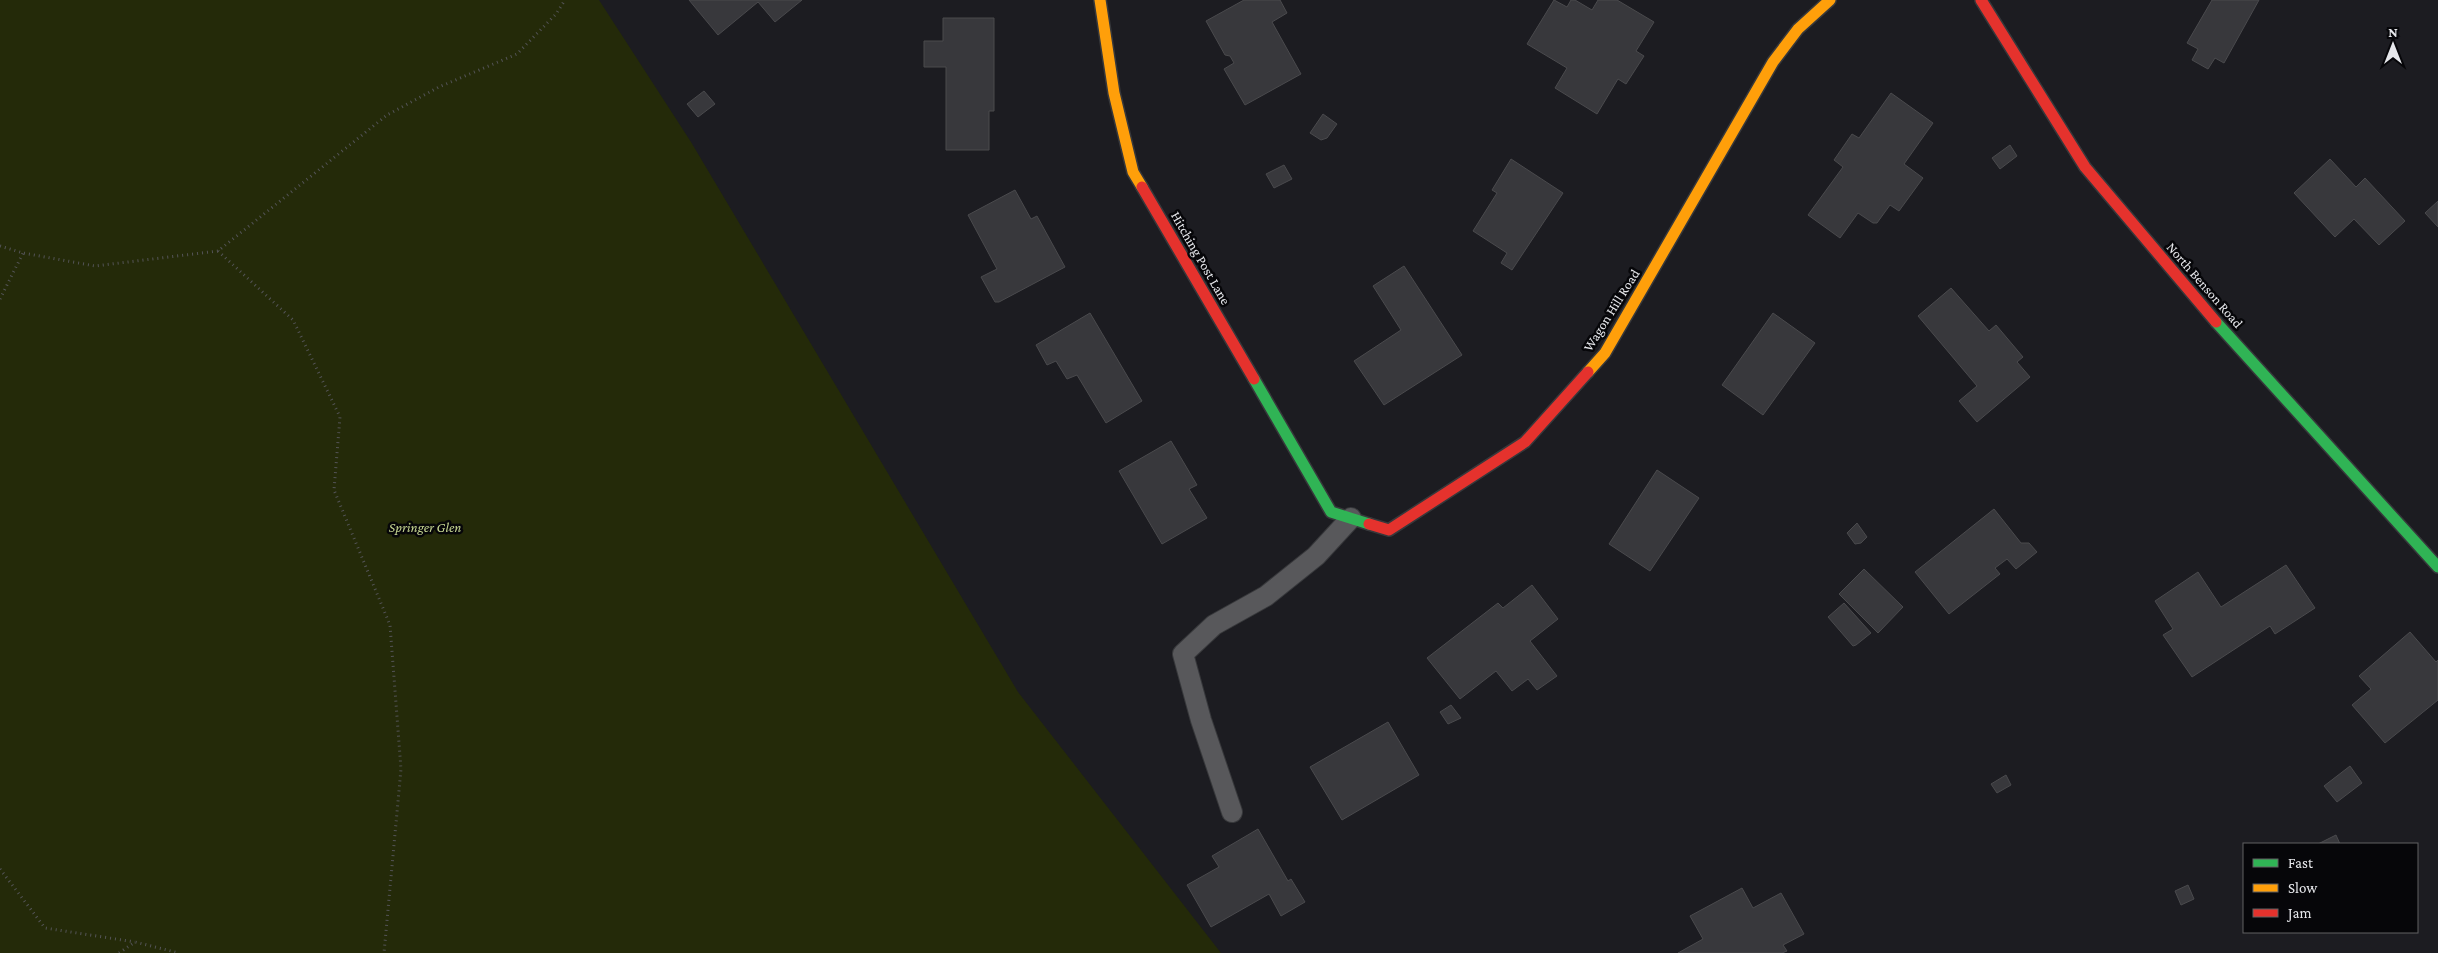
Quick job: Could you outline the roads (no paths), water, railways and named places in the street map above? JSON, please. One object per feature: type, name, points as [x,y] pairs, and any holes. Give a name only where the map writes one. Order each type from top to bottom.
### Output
[{"type":"street","name":"Hitching Post Lane","points":[[1100,0],[1114,93],[1133,172],[1331,512]]},
{"type":"street","name":"Wagon Hill Road","points":[[1331,512],[1389,530],[1525,442],[1605,353],[1773,62],[1798,30],[1830,0]]},
{"type":"street","name":"North Benson Road","points":[[1980,0],[2086,167],[2205,309],[2438,567]]},
{"type":"lane","points":[[1232,812],[1201,720],[1183,654],[1214,624],[1266,596],[1316,556],[1351,518]]},
{"type":"park label","name":"Springer Glen","points":[[425,527]]}]
